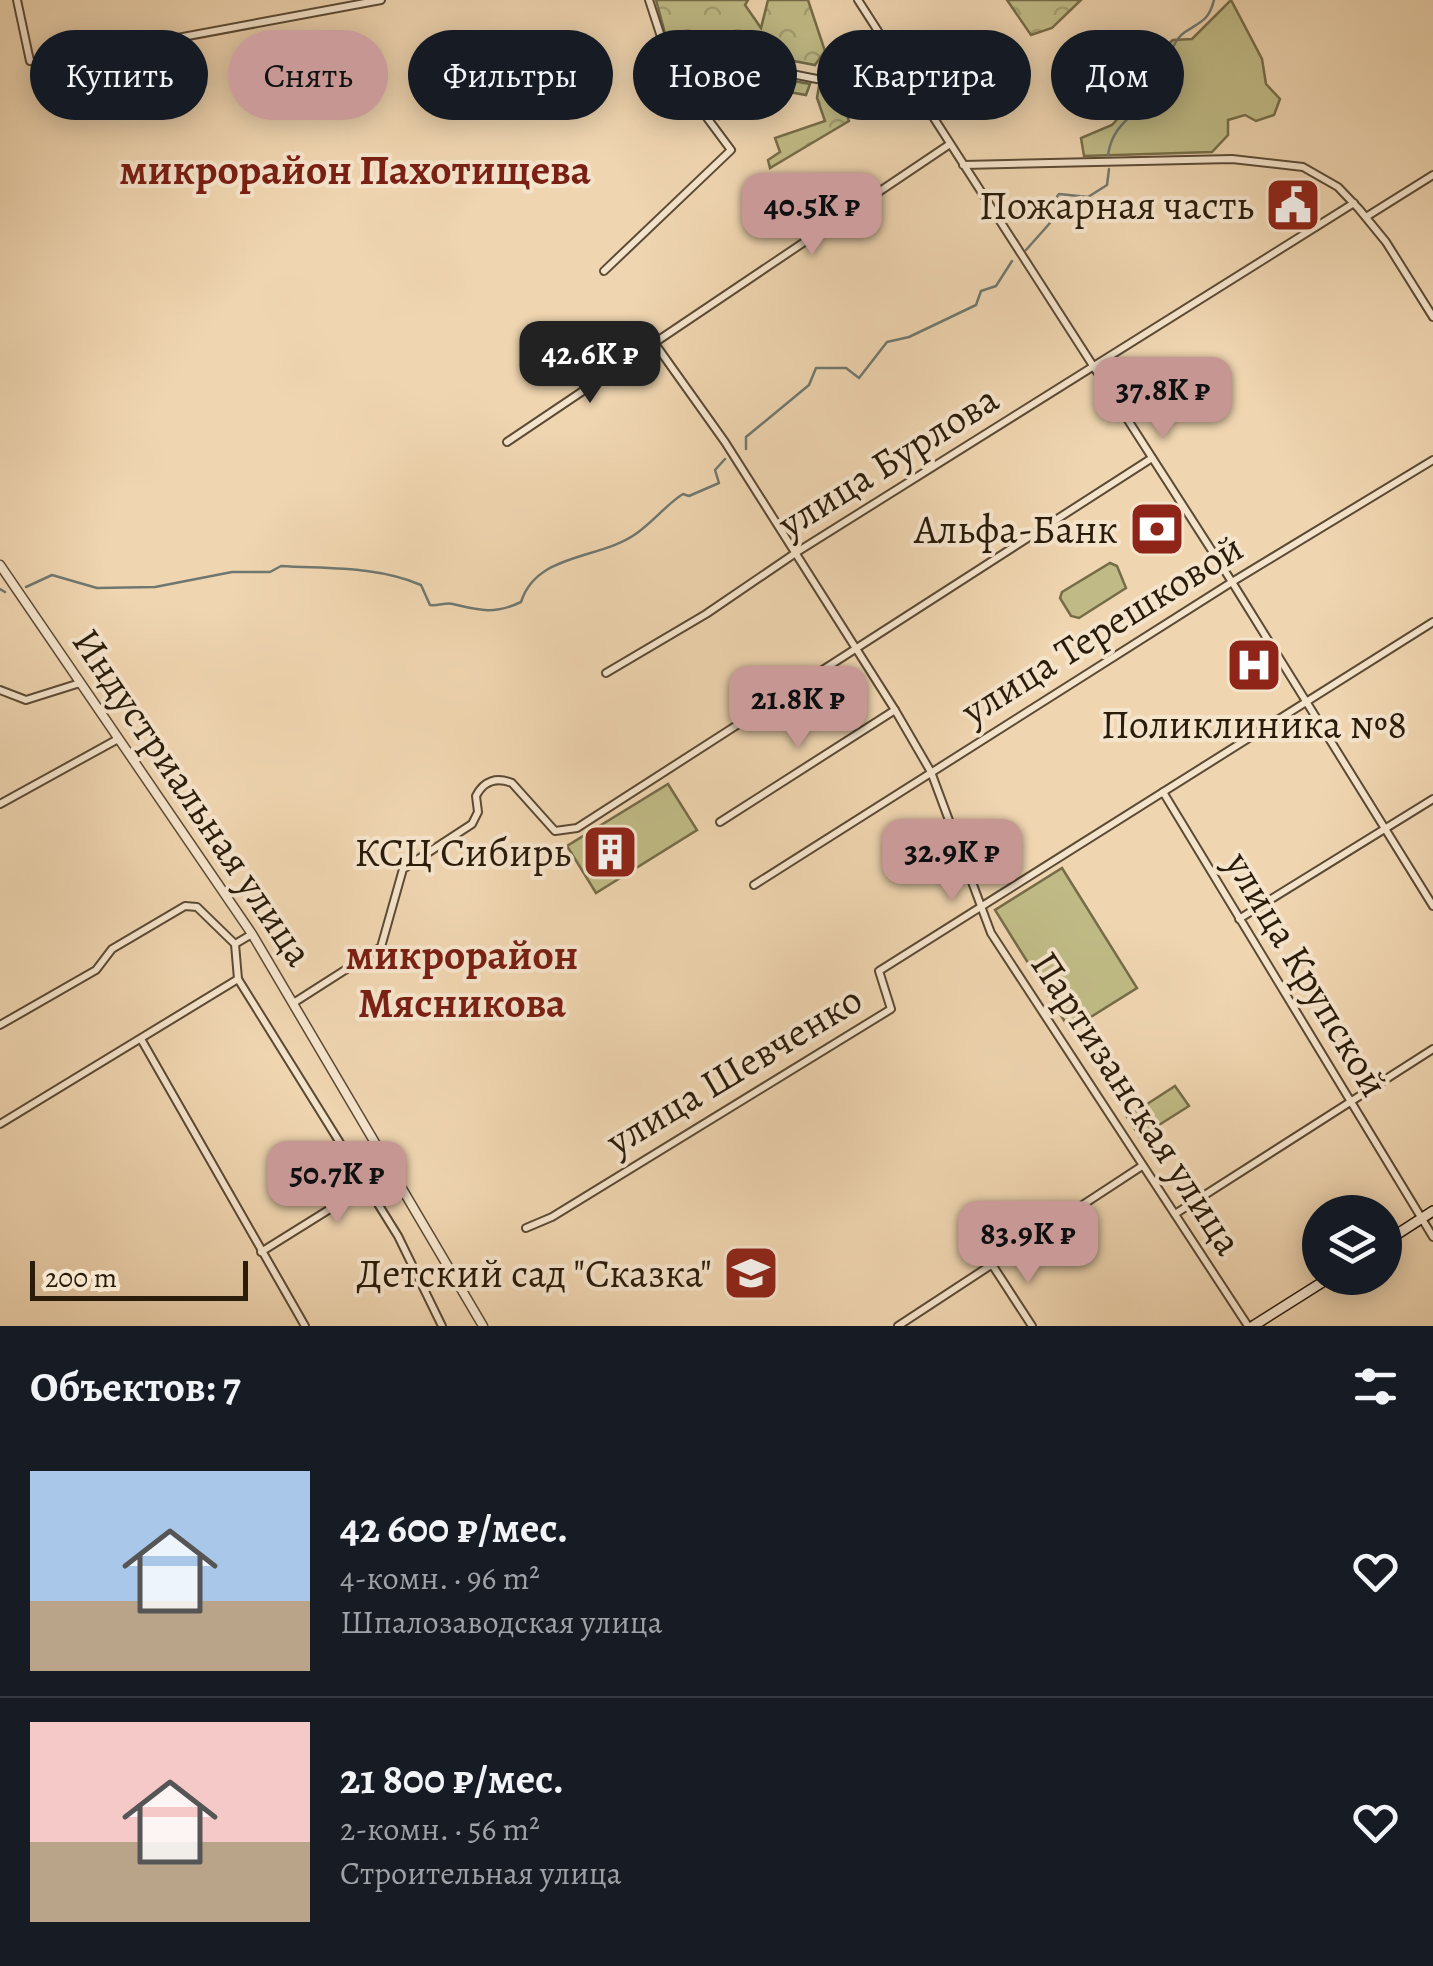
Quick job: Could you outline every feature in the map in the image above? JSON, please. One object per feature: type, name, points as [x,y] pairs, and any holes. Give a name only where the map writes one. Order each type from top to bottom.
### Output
[{"type":"main road","points":[[1402,1231],[1433,1212]]},
{"type":"main road","points":[[1251,1326],[1302,1295]]},
{"type":"street","points":[[17,0],[30,61],[43,63],[381,0]]},
{"type":"street","points":[[648,0],[658,30]]},
{"type":"street","points":[[858,0],[877,30]]},
{"type":"street","points":[[604,271],[731,150],[709,120]]},
{"type":"street","points":[[934,120],[1232,582],[1433,906]]},
{"type":"street","points":[[506,442],[950,144]]},
{"type":"street","points":[[963,166],[1232,159],[1287,163],[1315,172],[1354,203],[1433,317]]},
{"type":"street","points":[[1366,217],[1433,175]]},
{"type":"street","name":"улица Бурлова","points":[[606,673],[706,614],[797,552],[1354,203]]},
{"type":"street","name":"Партизанская улица","points":[[653,341],[797,552],[895,710],[930,772],[979,908],[1142,1166],[1251,1326]]},
{"type":"street","points":[[295,1002],[382,947],[403,869],[472,824],[478,812],[476,796],[482,786],[492,780],[512,783],[555,831],[577,828],[1152,458]]},
{"type":"street","name":"улица Терешковой","points":[[754,885],[1232,582],[1433,460]]},
{"type":"street","name":"Индустриальная улица","points":[[0,565],[252,934],[394,1169],[482,1326]]},
{"type":"street","name":"улица Шевченко","points":[[526,1228],[891,1009],[879,970],[1433,622]]},
{"type":"street","points":[[0,690],[26,700],[80,683]]},
{"type":"street","points":[[720,822],[895,710]]},
{"type":"street","points":[[0,804],[118,739]]},
{"type":"street","name":"улица Крупской","points":[[1163,792],[1433,1237]]},
{"type":"street","points":[[1239,919],[1433,799]]},
{"type":"street","points":[[0,1025],[96,970],[112,949],[185,906],[197,907],[235,944],[238,979],[0,1124]]},
{"type":"street","points":[[235,944],[252,934]]},
{"type":"street","name":"Индустриальная улица","points":[[238,979],[404,1248],[442,1326]]},
{"type":"street","points":[[141,1038],[304,1326]]},
{"type":"street","points":[[1174,1214],[1433,1049]]},
{"type":"street","points":[[898,1326],[1142,1166]]},
{"type":"street","points":[[261,1252],[394,1169]]},
{"type":"street","points":[[993,1266],[1032,1326]]},
{"type":"green space","points":[[656,0],[748,0],[745,5],[761,28],[768,0],[808,0],[818,30],[817,62],[797,62],[797,30],[664,30]]},
{"type":"green space","points":[[1007,0],[1081,0],[1052,28],[1031,35]]},
{"type":"green space","points":[[1231,0],[1262,59],[1266,84],[1280,99],[1274,115],[1256,121],[1245,115],[1228,120],[1228,135],[1212,152],[1084,156],[1081,138],[1116,120],[1184,120],[1184,39],[1192,39]]},
{"type":"green space","points":[[797,82],[810,84],[806,95],[797,93]]},
{"type":"green space","points":[[825,121],[849,121],[770,168],[768,160],[780,152],[775,138]]},
{"type":"green space","points":[[1110,563],[1117,566],[1126,588],[1079,618],[1071,616],[1060,598],[1062,592]]},
{"type":"green space","points":[[668,784],[697,830],[596,893],[567,846]]},
{"type":"green space","points":[[1062,868],[1137,988],[1070,1030],[995,910]]},
{"type":"green space","points":[[1175,1086],[1189,1106],[1140,1137],[1127,1117]]},
{"type":"waterway","points":[[1108,155],[1121,125],[1156,87],[1175,43],[1207,16],[1214,0]]},
{"type":"waterway","points":[[1026,250],[1050,223],[1047,210],[1059,194],[1088,197],[1107,185],[1109,169]]},
{"type":"waterway","points":[[746,449],[746,437],[809,385],[816,368],[846,368],[859,378],[887,342],[909,337],[976,305],[981,291],[996,286],[1012,261]]},
{"type":"waterway","points":[[26,587],[52,575],[97,588],[155,587],[232,572],[270,572],[281,566],[335,568],[387,574],[421,585],[430,605],[502,609],[521,602],[529,586],[555,565],[622,542],[683,494],[689,496],[719,483],[715,470],[725,459]]},
{"type":"waterway","points":[[0,589],[5,592]]},
{"type":"place","name":"Пожарная часть","points":[[1293,205]]},
{"type":"place","name":"Альфа-Банк","points":[[1157,529]]},
{"type":"place","name":"Поликлиника №8","points":[[1254,665]]},
{"type":"place","name":"КСЦ Сибирь","points":[[610,852]]},
{"type":"place","name":"Детский сад \"Сказка\"","points":[[751,1273]]},
{"type":"district","name":"микрорайон Пахотищева","points":[[355,169]]},
{"type":"district","name":"микрорайон Мясникова","points":[[462,978]]}]
